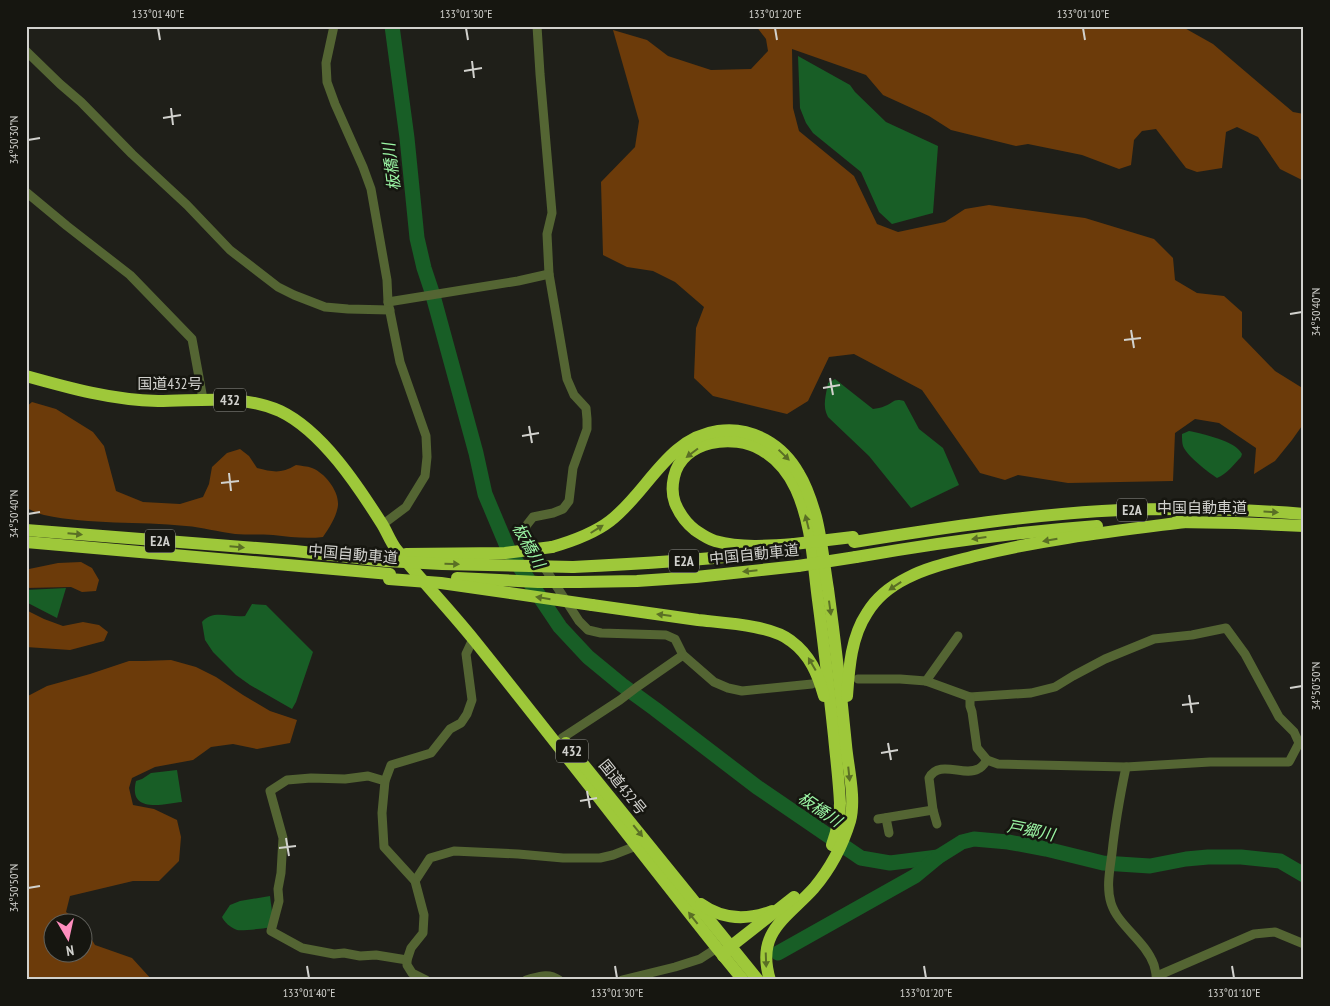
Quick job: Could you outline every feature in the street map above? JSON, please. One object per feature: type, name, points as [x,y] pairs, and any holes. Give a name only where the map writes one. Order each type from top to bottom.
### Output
[{"type":"highway","name":"国道432号","points":[[26,376],[79,391],[120,398],[158,401],[203,399],[258,403],[282,412],[304,427],[325,446],[346,471],[382,525],[394,547],[473,639],[636,846],[726,951],[758,980]]},
{"type":"highway","points":[[385,558],[505,553],[552,547],[572,541],[589,534],[609,522],[640,491],[670,455],[696,438],[709,432],[722,430],[738,430],[753,434],[766,440],[790,460],[812,502],[833,628],[839,726]]},
{"type":"highway","points":[[726,951],[744,946],[813,888],[831,864],[844,819],[852,805],[851,793],[826,653],[809,531],[796,489],[781,465],[772,456],[750,444],[739,441],[725,440],[713,442],[688,454],[680,463],[675,473],[673,486],[678,512],[688,524],[700,533],[713,540],[750,546],[795,547]]},
{"type":"highway","name":"中国自動車道","points":[[26,530],[477,565],[573,567],[708,559],[960,526],[1121,510],[1186,509],[1304,514]]},
{"type":"highway","name":"中国自動車道","points":[[26,542],[292,566],[389,577],[579,582],[696,577],[798,566],[923,546],[1052,529],[1118,524],[1185,522],[1304,526]]},
{"type":"highway","points":[[839,726],[853,645],[860,625],[877,600],[890,588],[907,578],[929,569],[987,553],[1052,539],[1185,522]]},
{"type":"highway","name":"国道432号","points":[[382,525],[481,637],[691,896],[743,980]]},
{"type":"highway","points":[[389,577],[765,630],[790,639],[808,657],[839,726]]},
{"type":"highway","points":[[691,896],[712,911],[737,917],[754,916],[788,908]]},
{"type":"highway","points":[[770,980],[766,969],[766,948],[773,932],[788,908]]},
{"type":"street","points":[[334,26],[326,64],[326,82],[363,167],[370,189],[400,362],[426,436],[427,457],[425,476],[406,507],[382,525]]},
{"type":"street","points":[[537,26],[552,212],[547,234],[549,274],[567,379],[574,395],[586,408],[587,429],[573,468],[570,501],[562,510],[533,517],[526,526],[524,536],[579,621],[588,630],[601,633],[666,635],[675,639],[683,656],[714,682],[728,688],[742,691],[812,684]]},
{"type":"street","points":[[26,51],[187,205],[230,250],[278,287],[303,299],[325,307],[348,309],[389,306],[549,274]]},
{"type":"street","points":[[26,192],[130,274],[192,339],[203,399]]},
{"type":"street","points":[[858,679],[926,681],[970,696],[1031,693],[1055,687],[1105,659],[1154,639],[1192,635],[1226,628],[1245,654],[1279,717],[1294,732],[1301,744],[1289,762],[1210,762],[1126,767],[998,764],[987,760],[977,748],[970,696]]},
{"type":"street","points":[[926,681],[958,636]]},
{"type":"street","points":[[426,980],[410,970],[407,960],[411,948],[423,933],[424,915],[415,881],[384,847],[382,813],[385,780],[391,766],[431,753],[450,729],[461,723],[467,714],[472,700],[466,654],[473,639]]},
{"type":"street","points":[[562,738],[683,656]]},
{"type":"street","points":[[937,824],[933,810],[929,778],[931,774],[937,770],[944,769],[979,769],[987,760]]},
{"type":"street","points":[[1126,767],[1116,812],[1109,880],[1111,902],[1118,916],[1140,941],[1150,956],[1157,978],[1254,934],[1275,932],[1304,944]]},
{"type":"street","points":[[385,780],[368,776],[345,779],[311,778],[287,780],[270,791],[283,838],[278,889],[279,901],[271,931],[302,948],[334,954],[376,955],[407,960]]},
{"type":"street","points":[[889,834],[882,819],[933,810]]},
{"type":"street","points":[[415,881],[430,858],[454,851],[563,858],[600,858],[636,846]]},
{"type":"street","points":[[622,980],[684,965],[726,951]]},
{"type":"street","points":[[526,980],[546,974],[554,976],[559,980]]},
{"type":"shaded area","points":[[756,26],[1181,26],[1213,44],[1293,112],[1304,114],[1304,181],[1280,169],[1258,137],[1237,127],[1226,132],[1222,168],[1197,172],[1186,168],[1156,129],[1142,131],[1134,140],[1131,165],[1119,169],[1082,155],[1028,144],[1016,146],[951,130],[929,116],[883,95],[866,75],[792,49],[793,108],[799,131],[854,176],[877,224],[898,232],[945,222],[965,209],[989,205],[1085,218],[1154,239],[1173,258],[1175,280],[1197,293],[1224,296],[1242,312],[1242,337],[1275,371],[1304,389],[1304,423],[1292,440],[1275,461],[1254,474],[1256,448],[1219,423],[1195,419],[1175,433],[1173,481],[1068,483],[1018,475],[1005,480],[980,473],[922,390],[854,354],[829,357],[808,401],[787,414],[713,396],[694,378],[696,328],[704,307],[675,282],[653,271],[627,267],[603,255],[601,182],[635,147],[639,121],[613,30],[647,40],[668,56],[711,70],[751,69],[768,51],[766,39]]},
{"type":"shaded area","points":[[798,56],[850,85],[886,122],[938,146],[933,213],[892,224],[879,212],[861,172],[813,133],[806,123],[800,108]]},
{"type":"shaded area","points":[[835,379],[873,409],[884,407],[896,400],[904,401],[919,429],[943,448],[959,485],[911,508],[869,456],[828,417],[825,405],[826,392],[828,383]]},
{"type":"shaded area","points":[[32,402],[56,409],[93,432],[104,446],[116,491],[143,502],[180,504],[203,497],[209,484],[212,467],[227,453],[240,449],[249,456],[257,468],[277,471],[286,470],[296,465],[317,470],[334,488],[338,500],[336,513],[323,537],[310,538],[235,534],[198,527],[97,522],[40,514],[26,508],[26,407]]},
{"type":"shaded area","points":[[1189,431],[1210,436],[1233,445],[1239,449],[1242,454],[1241,457],[1217,478],[1198,464],[1185,450],[1182,434]]},
{"type":"shaded area","points":[[81,562],[92,568],[99,580],[96,591],[82,592],[71,587],[26,588],[26,569],[58,563]]},
{"type":"shaded area","points":[[66,588],[57,618],[26,602],[26,590]]},
{"type":"shaded area","points":[[252,604],[266,605],[313,652],[292,709],[236,675],[213,652],[205,640],[202,622],[206,618],[216,615],[245,616]]},
{"type":"shaded area","points":[[26,610],[63,626],[83,622],[99,625],[108,632],[104,641],[70,650],[26,647]]},
{"type":"shaded area","points":[[171,660],[196,667],[216,677],[270,711],[297,720],[290,743],[257,749],[233,744],[211,747],[193,760],[155,767],[132,778],[129,788],[133,805],[154,809],[177,820],[181,837],[179,861],[159,881],[133,881],[70,896],[66,912],[69,914],[42,914],[42,964],[92,964],[92,940],[95,945],[132,958],[152,980],[26,980],[26,697],[47,686],[129,661]]},
{"type":"shaded area","points":[[177,770],[182,802],[149,805],[142,803],[137,798],[135,791],[136,781],[151,773]]},
{"type":"shaded area","points":[[270,896],[274,927],[237,930],[228,925],[222,917],[230,905],[240,901]]},
{"type":"waterway","name":"板橋川","points":[[392,26],[407,138],[417,238],[476,453],[485,494],[509,551],[560,627],[588,657],[757,787],[861,858],[890,863],[938,857]]},
{"type":"waterway","name":"戸郷川","points":[[778,953],[915,876],[938,857],[962,842],[974,839],[1008,842],[1046,849],[1103,863],[1150,866],[1208,857],[1241,857],[1280,861],[1304,875]]}]
